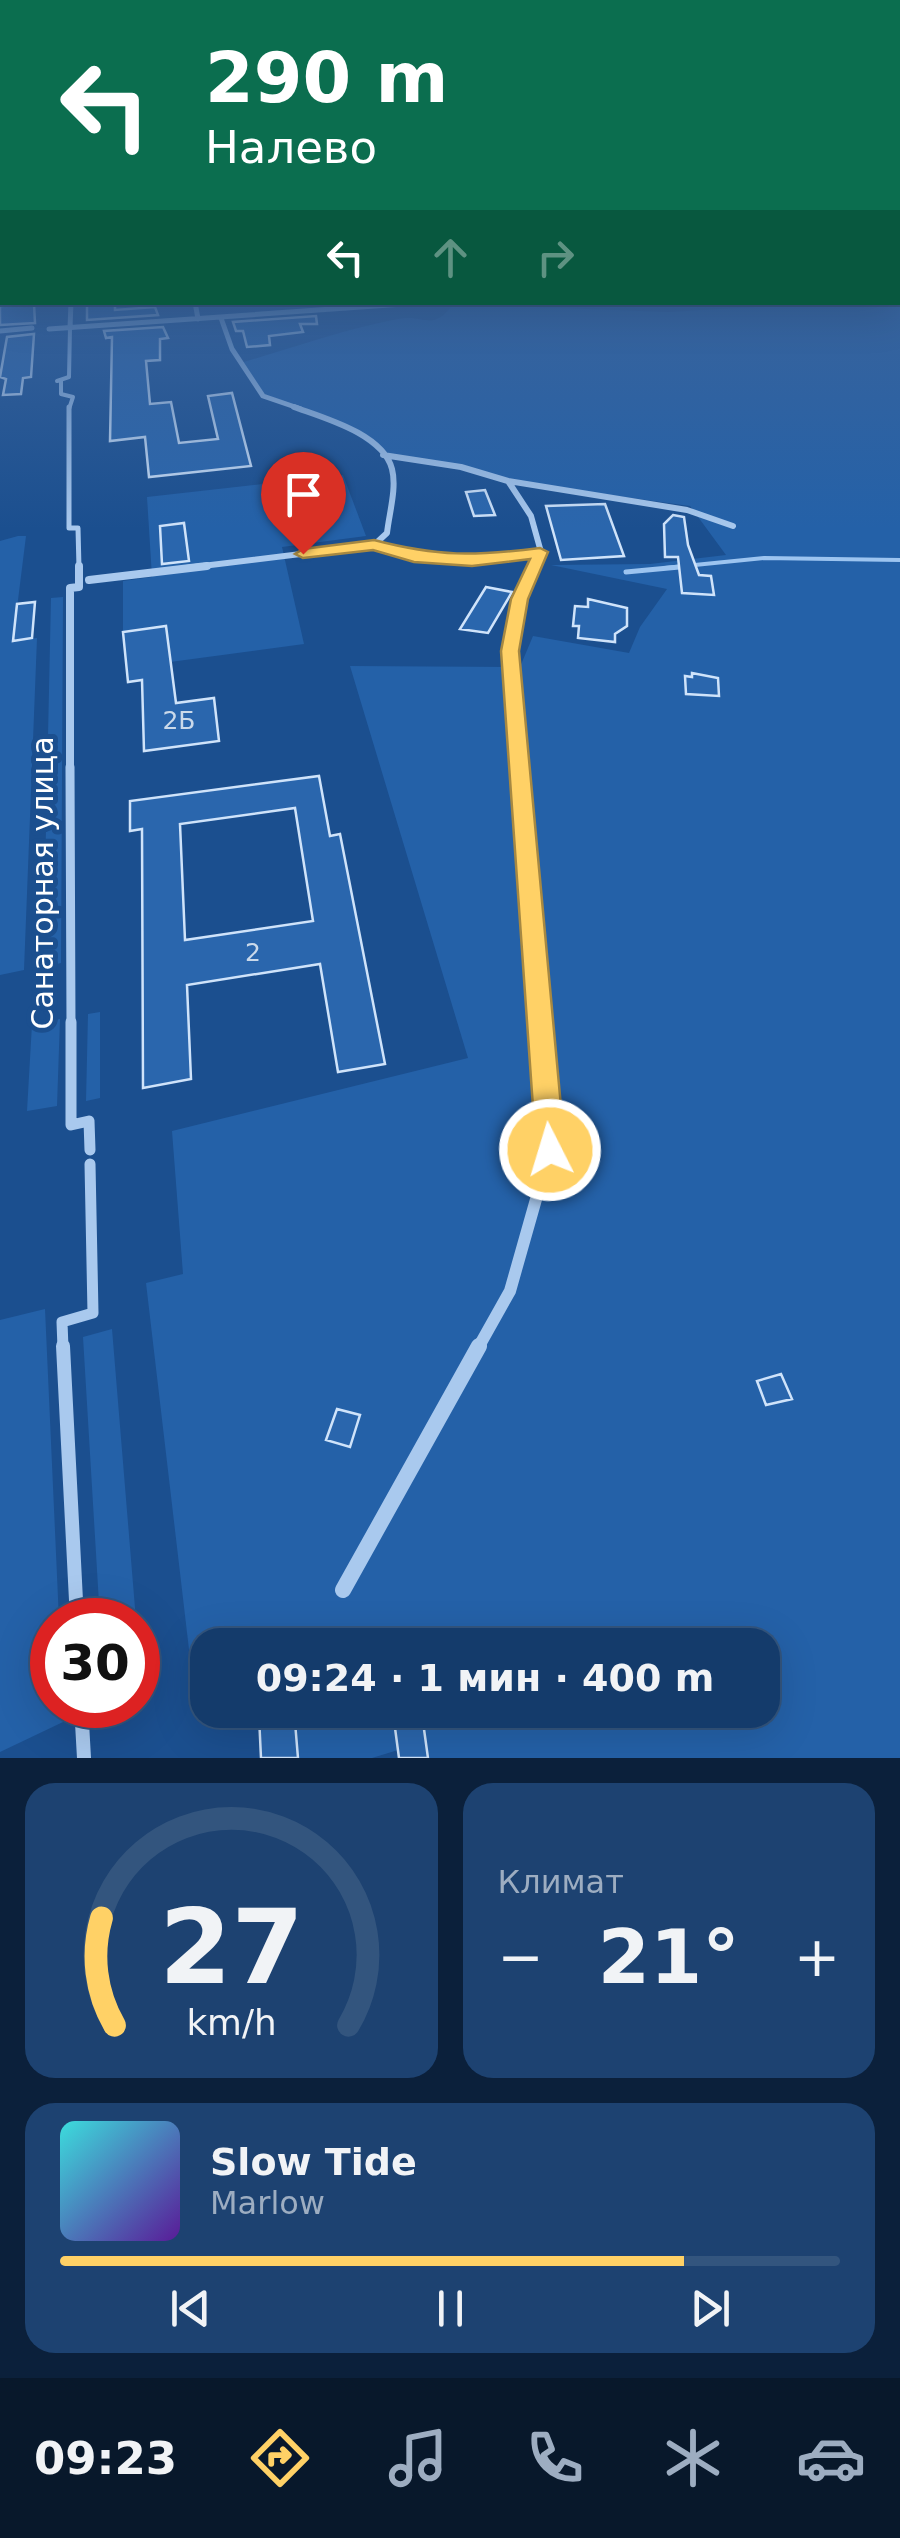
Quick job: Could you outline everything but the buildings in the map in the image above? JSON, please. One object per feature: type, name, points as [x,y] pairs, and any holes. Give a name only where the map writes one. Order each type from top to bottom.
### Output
[{"type":"street","name":"Санаторная улица","points":[[69,365],[69,377],[57,380],[61,380],[61,394],[74,398],[70,401],[69,528],[78,528],[78,588],[70,588],[71,1125],[89,1121],[92,1313],[62,1322],[76,1598]]},
{"type":"street","points":[[242,365],[250,370],[263,396],[345,426],[383,455],[392,469],[387,534],[374,545]]},
{"type":"street","points":[[383,455],[687,510],[733,526]]},
{"type":"street","points":[[343,1590],[510,1291],[550,1150],[510,651],[519,599],[540,552],[531,516],[508,480]]},
{"type":"street","points":[[89,580],[374,545],[414,557],[472,561],[540,552]]},
{"type":"street","points":[[82,1728],[84,1758]]},
{"type":"shaded area","points":[[243,365],[900,365],[900,1758],[428,1758],[423,1728],[780,1728],[780,1628],[190,1628],[190,1658],[146,1283],[183,1274],[172,1131],[468,1058],[350,666],[520,667],[533,636],[629,653],[640,627],[667,589],[551,565],[650,564],[726,555],[690,506],[508,481],[461,467],[383,455],[345,425],[263,396]]},
{"type":"shaded area","points":[[343,475],[366,536],[282,547],[304,644],[170,662],[123,632],[123,581],[152,577],[147,497]]},
{"type":"shaded area","points":[[26,536],[13,640],[37,638],[24,970],[0,975],[0,541]]},
{"type":"shaded area","points":[[63,597],[61,963],[43,967],[51,598]]},
{"type":"shaded area","points":[[100,1012],[100,1098],[86,1101],[88,1014]]},
{"type":"shaded area","points":[[60,1019],[57,1106],[27,1111],[32,1024]]},
{"type":"shaded area","points":[[45,1309],[58,1598],[30,1598],[30,1728],[50,1728],[0,1752],[0,1320]]},
{"type":"shaded area","points":[[112,1329],[134,1598],[99,1598],[83,1337]]},
{"type":"shaded area","points":[[296,1728],[395,1728],[398,1750],[372,1758],[298,1758]]},
{"type":"waterway","points":[[665,568],[764,558],[900,560]]},
{"type":"waterway","points":[[626,572],[690,566]]},
{"type":"route","points":[[303,554],[374,545],[414,557],[472,561],[540,552],[519,599],[510,651],[550,1150]]}]
